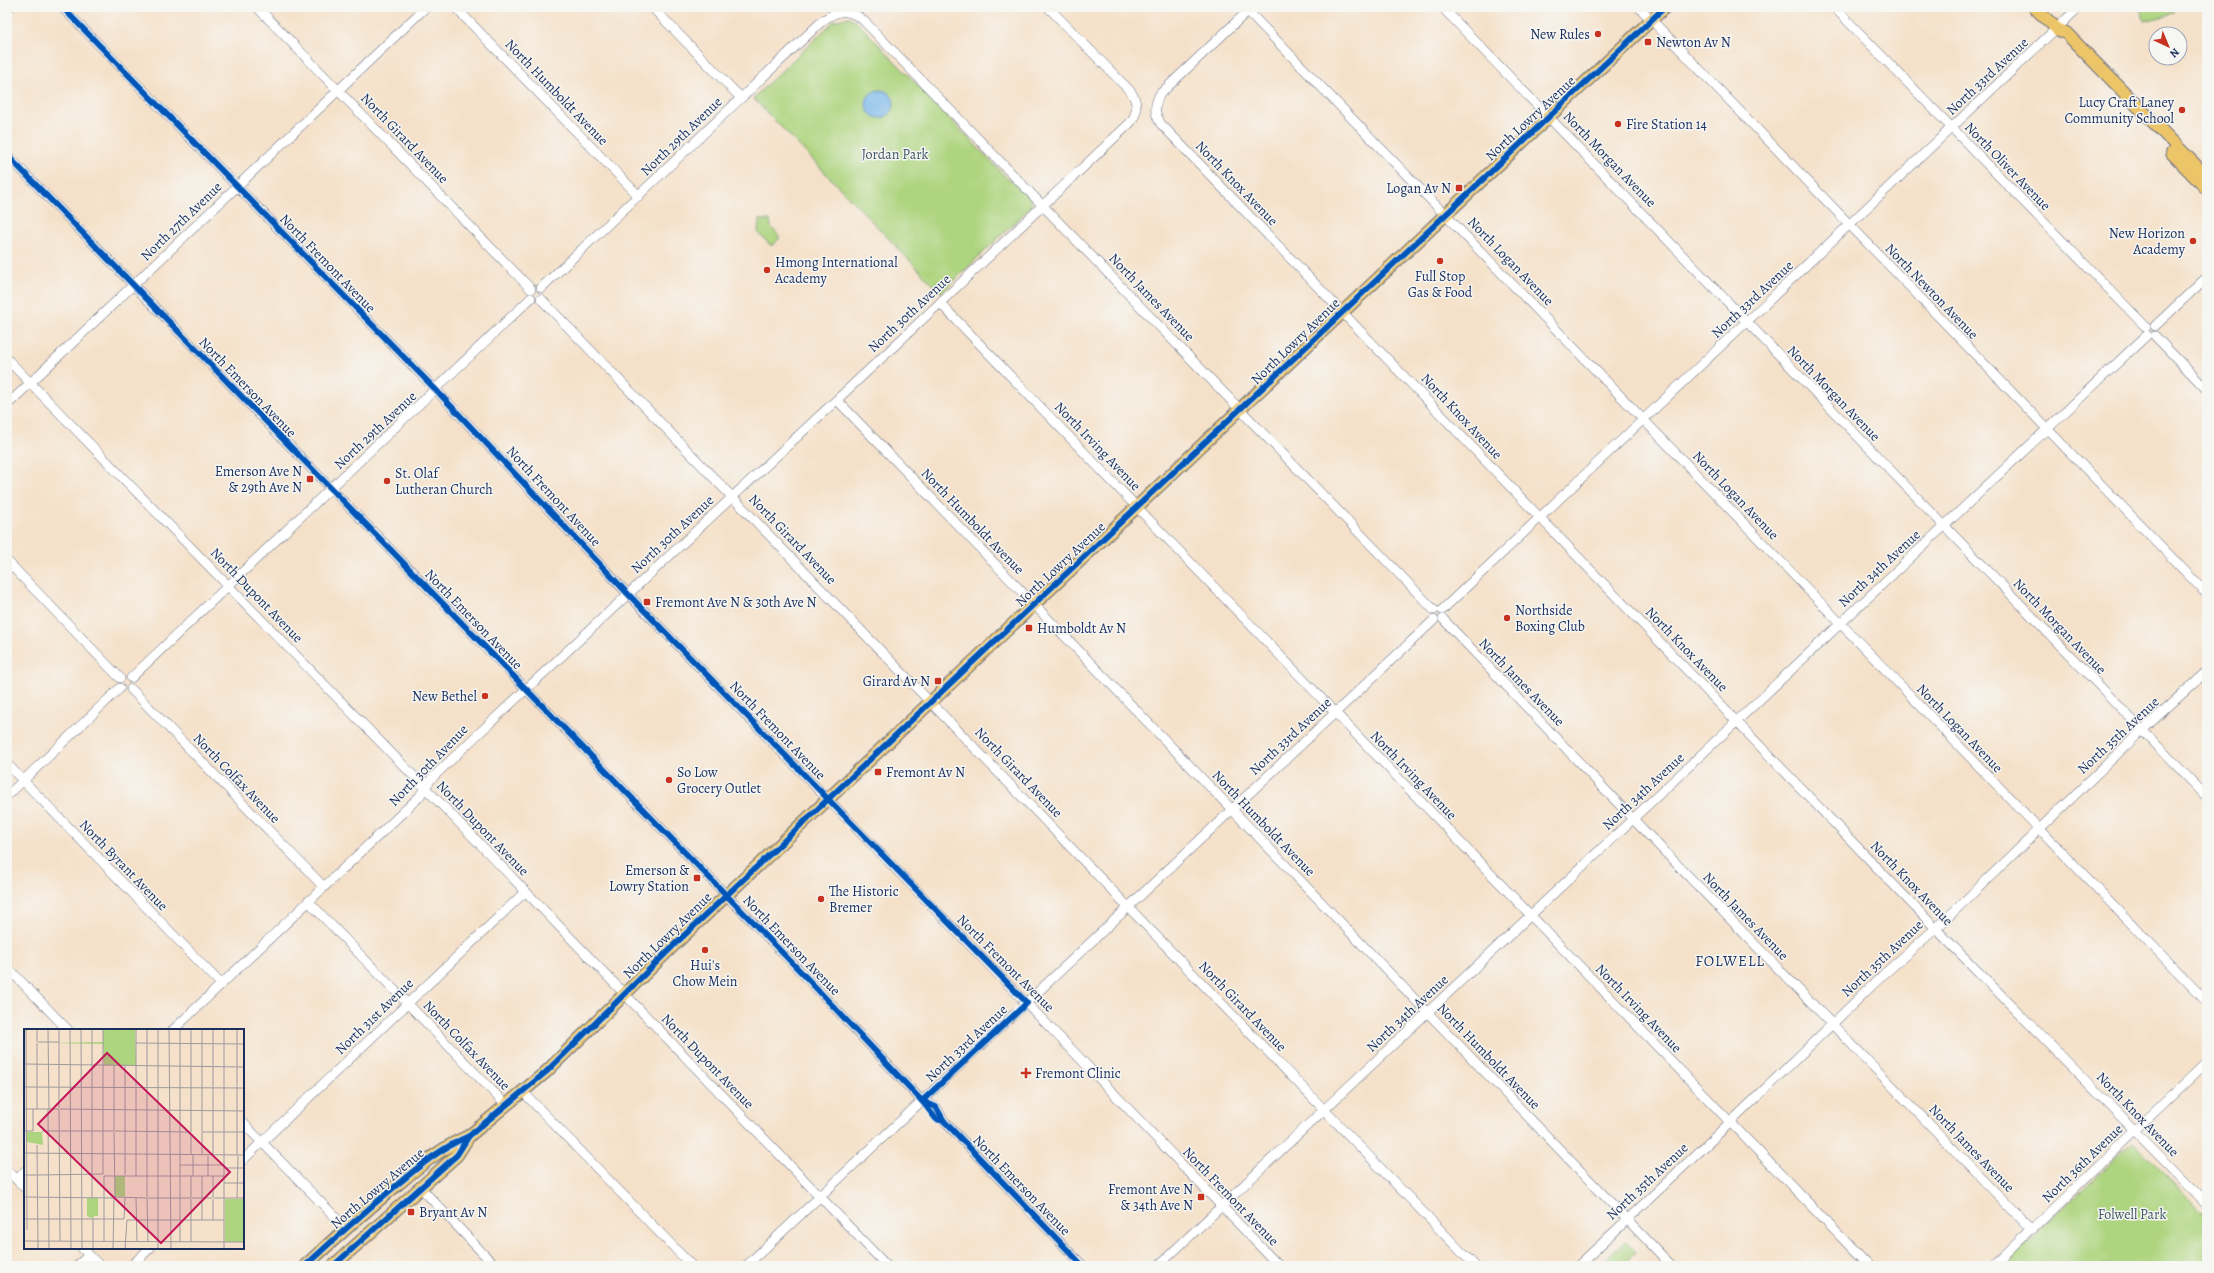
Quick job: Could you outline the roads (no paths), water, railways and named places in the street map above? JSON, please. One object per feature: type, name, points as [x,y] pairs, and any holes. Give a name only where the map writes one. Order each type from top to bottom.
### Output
[{"type":"main road","name":"North Lowry Avenue","points":[[333,1266],[457,1154],[470,1136],[523,1092],[624,993],[931,701],[1241,410],[1665,7]]},
{"type":"main road","points":[[2034,7],[2057,29],[2066,33],[2207,177]]},
{"type":"main road","points":[[2057,29],[2060,38],[2207,189]]},
{"type":"main road","name":"North Lowry Avenue","points":[[305,1266],[346,1228],[450,1144],[470,1136]]},
{"type":"street","points":[[7,10],[10,7]]},
{"type":"street","name":"North Fremont Avenue","points":[[62,7],[436,390],[628,594],[1027,1003],[1279,1266]]},
{"type":"street","name":"North Girard Avenue","points":[[257,7],[339,90],[531,294]]},
{"type":"street","name":"North 27th Avenue","points":[[7,405],[426,7]]},
{"type":"street","name":"North Humboldt Avenue","points":[[455,7],[639,196]]},
{"type":"street","points":[[652,7],[741,98]]},
{"type":"street","name":"North 30th Avenue","points":[[174,1029],[419,797],[431,778],[837,400],[1044,206],[1131,122],[1137,108],[1135,99],[1131,92],[1048,7]]},
{"type":"street","name":"North Morgan Avenue","points":[[1442,7],[2207,797]]},
{"type":"street","name":"North Newton Avenue","points":[[1639,7],[1849,226],[2207,594]]},
{"type":"street","name":"North Oliver Avenue","points":[[1834,7],[2207,390]]},
{"type":"street","name":"North 33rd Avenue","points":[[746,1266],[1439,615],[2079,7]]},
{"type":"street","name":"North Knox Avenue","points":[[1248,8],[1163,91],[1158,98],[1155,108],[1157,118],[1540,518],[1935,927],[2207,1204]]},
{"type":"street","name":"North Logan Avenue","points":[[1248,8],[1840,624],[2207,1002]]},
{"type":"street","name":"North 29th Avenue","points":[[541,288],[820,22],[836,12],[844,11]]},
{"type":"street","name":"North James Avenue","points":[[844,11],[853,13],[864,21],[1439,615],[1633,819],[2032,1230]]},
{"type":"street","name":"North Emerson Avenue","points":[[7,155],[330,489],[727,895],[922,1101],[936,1107],[944,1121],[1083,1266]]},
{"type":"street","name":"North 34th Avenue","points":[[1158,1266],[2207,278]]},
{"type":"street","points":[[535,287],[541,288],[543,295],[541,299],[537,301],[531,294],[535,287]]},
{"type":"street","name":"North 29th Avenue","points":[[131,678],[436,390],[531,294]]},
{"type":"street","name":"North Girard Avenue","points":[[541,299],[931,701],[1475,1266]]},
{"type":"street","name":"North Irving Avenue","points":[[940,303],[1869,1266]]},
{"type":"street","name":"North Dupont Avenue","points":[[7,359],[624,993],[887,1266]]},
{"type":"street","name":"North Humboldt Avenue","points":[[837,400],[1672,1266]]},
{"type":"street","points":[[7,561],[120,678]]},
{"type":"street","name":"North 35th Avenue","points":[[1578,1266],[1626,1218],[1731,1122],[1832,1024],[2207,671]]},
{"type":"street","points":[[120,678],[127,676],[131,678],[133,684],[130,689],[127,690],[120,688]]},
{"type":"street","points":[[120,678],[118,684],[120,688]]},
{"type":"street","points":[[7,796],[120,688]]},
{"type":"street","name":"North Colfax Avenue","points":[[130,689],[324,887]]},
{"type":"street","name":"North Byrant Avenue","points":[[7,764],[220,984]]},
{"type":"street","name":"North 31st Avenue","points":[[244,1159],[525,892]]},
{"type":"street","name":"North Colfax Avenue","points":[[308,901],[506,1106]]},
{"type":"street","points":[[7,968],[67,1029]]},
{"type":"street","name":"North 36th Avenue","points":[[1993,1266],[2207,1062]]},
{"type":"street","name":"North Colfax Avenue","points":[[523,1092],[692,1266]]},
{"type":"street","points":[[244,1124],[346,1228]]},
{"type":"street","points":[[7,1170],[24,1187]]},
{"type":"street","points":[[17,1180],[24,1172]]},
{"type":"street","points":[[420,1187],[495,1266]]},
{"type":"street","points":[[131,1266],[149,1249]]},
{"type":"street","points":[[77,1266],[85,1251],[100,1266]]},
{"type":"water","points":[[880,90],[890,94],[894,104],[890,114],[880,118],[870,114],[866,104],[870,94]]},
{"type":"place","name":"New Rules","points":[[1598,34]]},
{"type":"place","name":"Newton Av N","points":[[1648,42]]},
{"type":"place","name":"Lucy Craft Laney Community School","points":[[2182,110]]},
{"type":"place","name":"Fire Station 14","points":[[1618,124]]},
{"type":"place","name":"Logan Av N","points":[[1459,188]]},
{"type":"place","name":"New Horizon Academy","points":[[2193,241]]},
{"type":"place","name":"Full Stop Gas & Food","points":[[1440,261]]},
{"type":"place","name":"Hmong International Academy","points":[[767,270]]},
{"type":"place","name":"Emerson Ave N & 29th Ave N","points":[[310,479]]},
{"type":"place","name":"St. Olaf Lutheran Church","points":[[387,481]]},
{"type":"place","name":"Fremont Ave N & 30th Ave N","points":[[647,602]]},
{"type":"place","name":"Northside Boxing Club","points":[[1507,618]]},
{"type":"place","name":"Humboldt Av N","points":[[1029,628]]},
{"type":"place","name":"Girard Av N","points":[[938,681]]},
{"type":"place","name":"New Bethel","points":[[485,696]]},
{"type":"place","name":"Fremont Av N","points":[[878,772]]},
{"type":"place","name":"So Low Grocery Outlet","points":[[669,780]]},
{"type":"place","name":"Emerson & Lowry Station","points":[[697,878]]},
{"type":"place","name":"The Historic Bremer","points":[[821,899]]},
{"type":"place","name":"Hui's Chow Mein","points":[[705,950]]},
{"type":"place","name":"Fremont Clinic","points":[[1026,1073]]},
{"type":"place","name":"Fremont Ave N & 34th Ave N","points":[[1201,1197]]},
{"type":"place","name":"Bryant Av N","points":[[411,1212]]},
{"type":"district","name":"FOLWELL","points":[[1730,961]]},
{"type":"park label","name":"Jordan Park","points":[[895,154]]},
{"type":"park label","name":"Folwell Park","points":[[2132,1214]]}]
